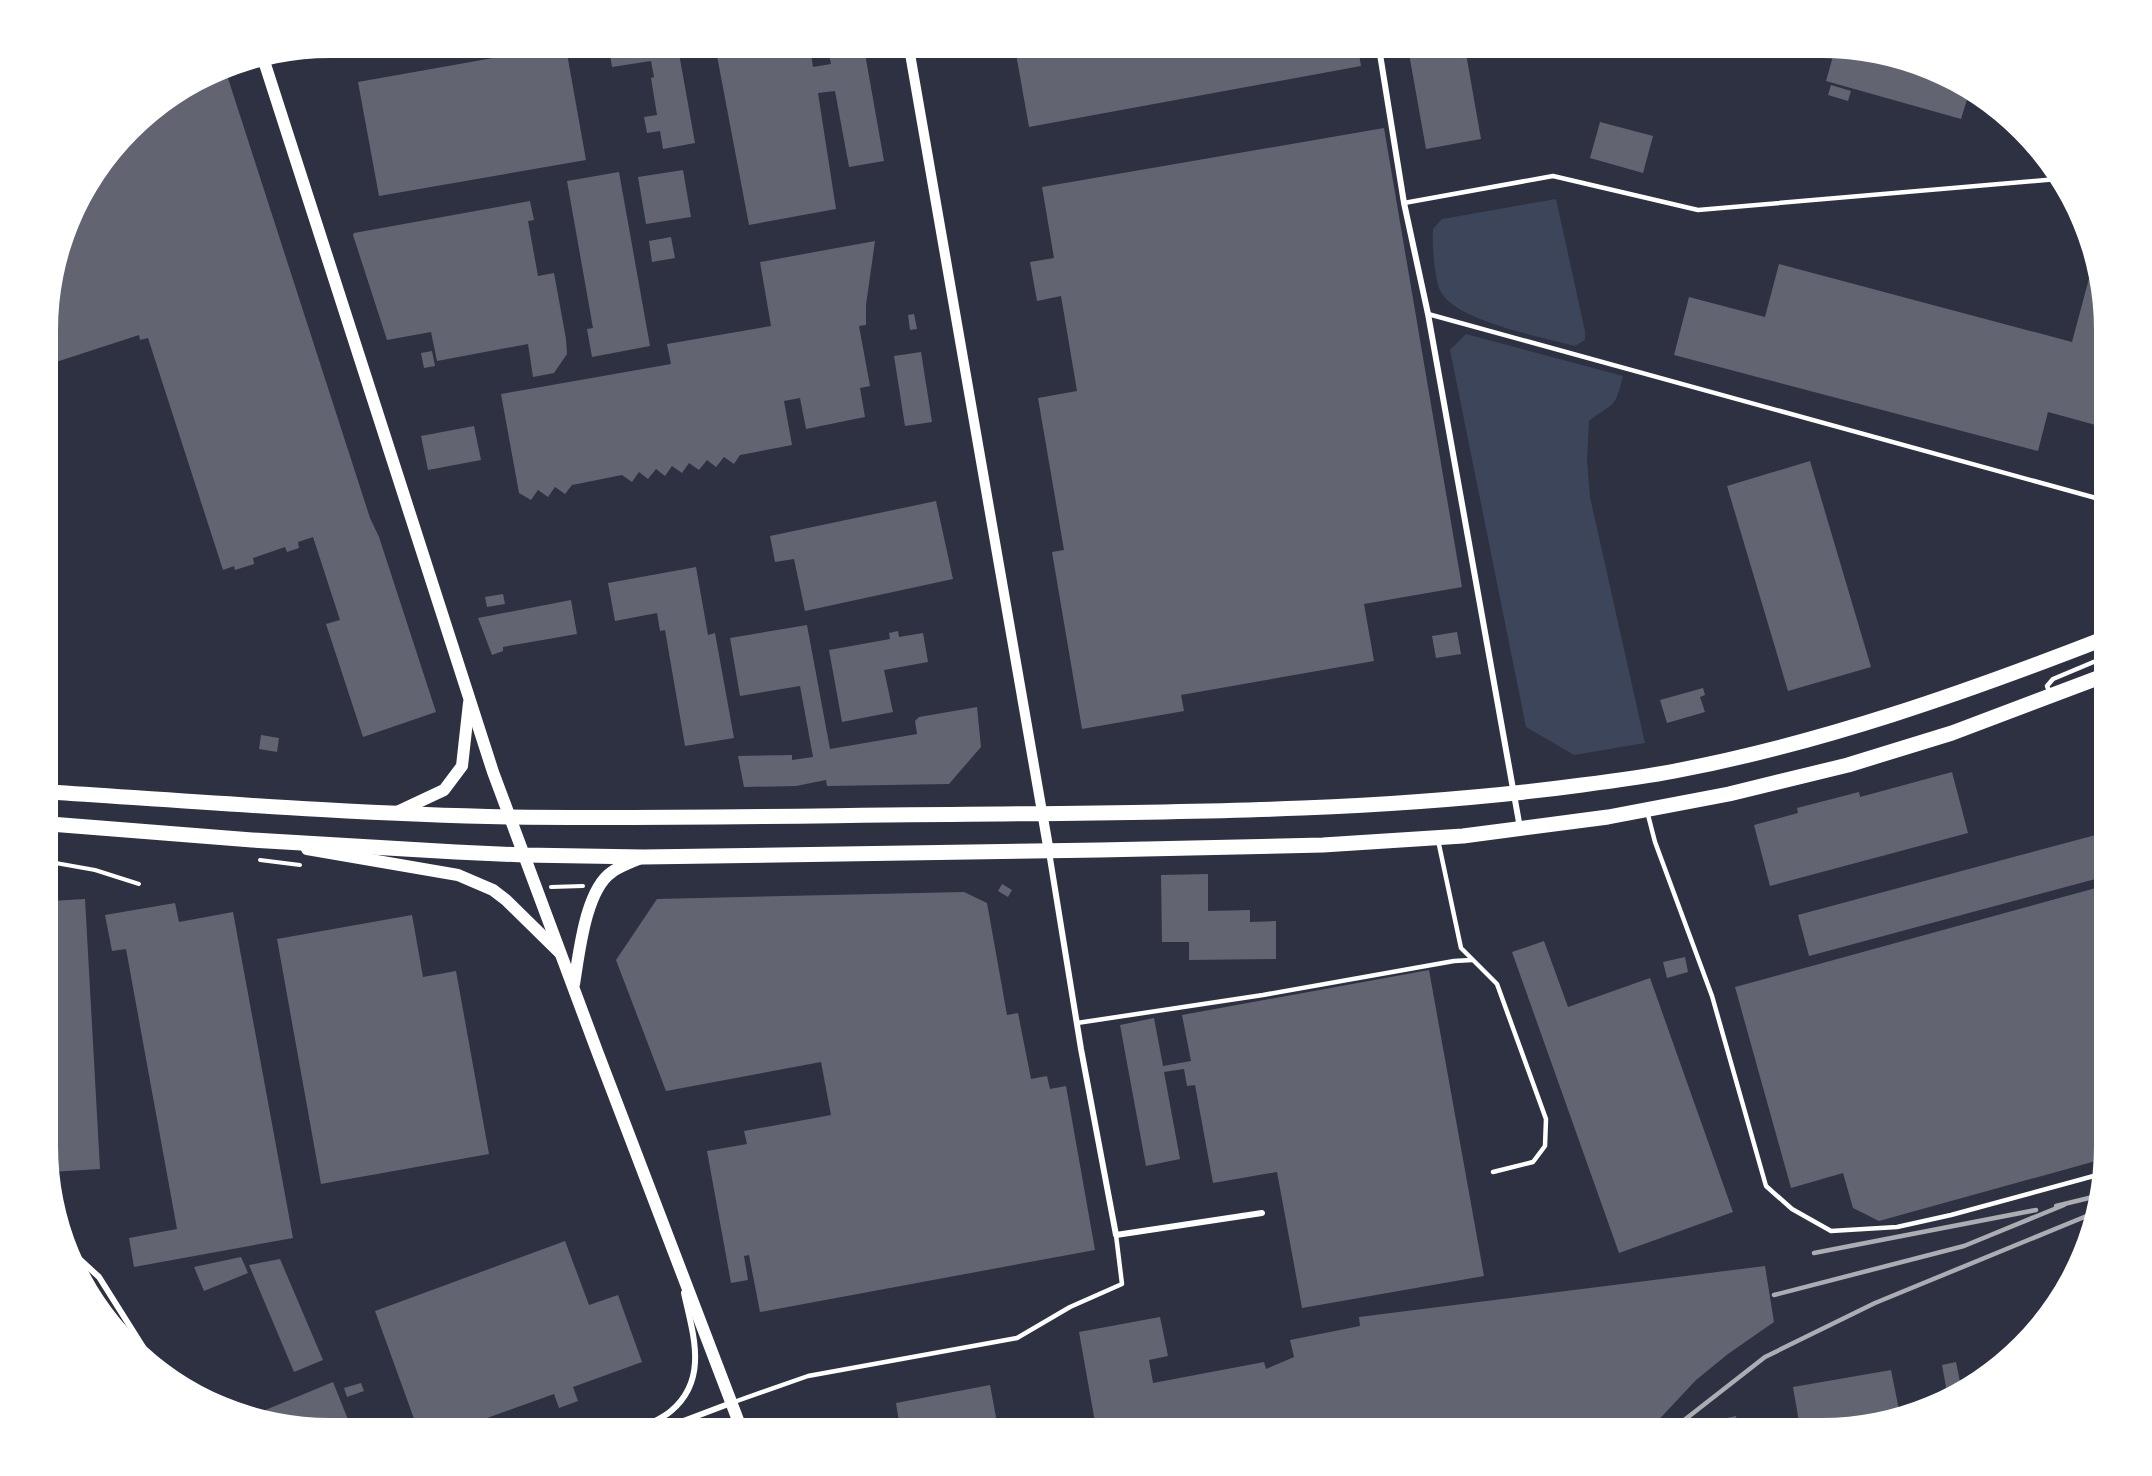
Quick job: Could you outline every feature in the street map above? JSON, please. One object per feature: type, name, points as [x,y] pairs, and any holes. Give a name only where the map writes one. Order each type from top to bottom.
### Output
[{"type":"main road","points":[[266,67],[509,817],[737,1418]]},
{"type":"main road","points":[[58,792],[395,813],[509,817],[1311,809],[1414,803],[1514,794],[1673,772],[1784,746],[1905,712],[2094,642]]},
{"type":"main road","points":[[58,825],[252,840],[524,855],[643,857],[1049,852],[1323,845],[1437,838],[1520,829],[1647,810],[1728,794],[1848,765],[1952,733],[2094,679]]},
{"type":"main road","points":[[395,813],[444,790],[462,766],[470,699]]},
{"type":"main road","points":[[252,840],[458,875],[493,890],[563,955]]},
{"type":"main road","points":[[573,986],[585,919],[600,886],[610,873],[643,857]]},
{"type":"street","points":[[911,58],[1043,813],[1077,1023],[1116,1235],[1262,1213]]},
{"type":"street","points":[[1381,58],[1404,203],[1428,314],[1520,829]]},
{"type":"street","points":[[87,1266],[99,1277],[136,1336]]},
{"type":"street","points":[[660,1418],[681,1401],[693,1377],[696,1360],[696,1346],[678,1266]]},
{"type":"street","points":[[691,1418],[731,1403]]},
{"type":"lane","points":[[1404,203],[1553,176],[1698,210],[2048,180]]},
{"type":"lane","points":[[1428,314],[2094,498]]},
{"type":"lane","points":[[2050,696],[2048,686],[2053,679],[2094,662]]},
{"type":"lane","points":[[1647,810],[1655,842],[1712,996],[1766,1186],[1792,1209],[1831,1231],[1897,1227],[1951,1215],[2091,1177]]},
{"type":"lane","points":[[1437,838],[1461,948],[1497,984],[1546,1119],[1545,1146],[1533,1162],[1493,1172]]},
{"type":"lane","points":[[1077,1023],[1263,995],[1454,961],[1472,960]]},
{"type":"lane","points":[[731,1403],[808,1376],[1017,1338],[1070,1307],[1122,1284],[1116,1235]]},
{"type":"path","points":[[58,863],[94,870],[140,884]]},
{"type":"shaded area","points":[[1556,199],[1585,331],[1585,340],[1575,346],[1522,333],[1464,311],[1450,302],[1441,292],[1435,270],[1433,229],[1442,219]]},
{"type":"shaded area","points":[[1466,334],[1623,376],[1618,395],[1612,404],[1589,421],[1587,459],[1590,497],[1645,743],[1574,755],[1526,727],[1450,350]]},
{"type":"building","points":[[494,58],[568,58],[586,160],[379,196],[358,82]]},
{"type":"building","points":[[611,58],[680,58],[695,143],[663,149],[660,131],[647,133],[644,117],[657,115],[651,78],[654,77],[651,61],[612,67]]},
{"type":"building","points":[[717,58],[812,58],[813,67],[831,64],[830,58],[866,58],[884,161],[849,167],[835,91],[818,93],[836,209],[749,225]]},
{"type":"building","points":[[1017,58],[1360,58],[1361,66],[1029,127]]},
{"type":"building","points":[[1410,58],[1467,58],[1481,139],[1426,149]]},
{"type":"building","points":[[1832,59],[1857,61],[1892,68],[1926,79],[1967,100],[1961,119],[1826,81]]},
{"type":"building","points":[[228,78],[370,518],[379,537],[436,712],[363,737],[326,624],[340,620],[313,537],[298,542],[299,548],[287,552],[285,547],[253,558],[254,564],[235,570],[234,566],[223,570],[148,338],[140,340],[139,335],[58,361],[61,295],[73,243],[79,226],[104,179],[138,138],[179,104]]},
{"type":"building","points":[[1831,85],[1851,91],[1848,101],[1828,95]]},
{"type":"building","points":[[1600,122],[1653,136],[1643,173],[1590,158]]},
{"type":"building","points":[[1384,128],[1462,587],[1364,604],[1374,661],[1181,695],[1184,711],[1082,729],[1052,552],[1064,550],[1038,398],[1077,391],[1061,296],[1037,301],[1030,262],[1054,258],[1042,187]]},
{"type":"building","points":[[683,170],[691,217],[646,224],[638,177]]},
{"type":"building","points":[[619,172],[650,346],[592,357],[587,329],[593,328],[567,181]]},
{"type":"building","points":[[530,201],[534,220],[528,221],[538,276],[554,273],[566,339],[567,354],[554,373],[533,377],[528,344],[437,361],[431,332],[387,340],[354,233]]},
{"type":"building","points":[[671,237],[675,258],[652,262],[649,241]]},
{"type":"building","points":[[875,241],[866,305],[866,325],[859,326],[870,386],[860,388],[865,417],[806,429],[800,398],[784,401],[792,445],[740,455],[734,464],[724,457],[716,467],[707,460],[699,470],[689,463],[682,473],[672,466],[665,476],[656,469],[648,479],[639,472],[632,482],[622,475],[572,485],[565,494],[555,487],[548,497],[538,490],[531,500],[519,493],[501,394],[671,364],[667,344],[771,326],[760,262]]},
{"type":"building","points":[[1779,264],[2072,342],[2089,280],[2094,330],[2094,425],[2048,412],[2038,451],[1674,355],[1689,297],[1765,317]]},
{"type":"building","points":[[914,314],[917,329],[910,330],[908,315]]},
{"type":"building","points":[[432,351],[435,366],[424,368],[421,353]]},
{"type":"building","points":[[921,352],[932,422],[905,426],[894,356]]},
{"type":"building","points":[[474,426],[481,460],[428,470],[421,436]]},
{"type":"building","points":[[1810,461],[1871,667],[1788,691],[1727,486]]},
{"type":"building","points":[[936,501],[953,579],[805,611],[794,559],[775,562],[770,536]]},
{"type":"building","points":[[696,567],[708,635],[715,633],[734,738],[685,746],[665,630],[660,631],[657,613],[615,621],[608,583]]},
{"type":"building","points":[[503,594],[505,604],[487,607],[485,597]]},
{"type":"building","points":[[571,600],[577,634],[503,647],[503,651],[492,655],[478,618]]},
{"type":"building","points":[[807,625],[830,749],[917,734],[915,721],[919,717],[977,707],[981,747],[949,784],[827,786],[826,780],[796,786],[744,787],[738,756],[792,755],[792,760],[813,757],[800,686],[740,696],[730,638]]},
{"type":"building","points":[[898,631],[899,637],[923,633],[928,662],[884,670],[893,712],[842,722],[829,650],[890,639],[889,633]]},
{"type":"building","points":[[1457,632],[1461,654],[1436,658],[1432,636]]},
{"type":"building","points":[[1703,688],[1705,695],[1700,697],[1705,712],[1667,723],[1660,700]]},
{"type":"building","points":[[261,735],[279,738],[277,752],[259,749]]},
{"type":"building","points":[[1952,772],[1968,833],[1770,886],[1754,825],[1798,813],[1797,808],[1859,792],[1860,797]]},
{"type":"building","points":[[2094,835],[2094,879],[1809,956],[1798,915]]},
{"type":"building","points":[[1208,874],[1208,911],[1250,910],[1250,922],[1276,921],[1276,959],[1189,960],[1189,942],[1162,942],[1161,875]]},
{"type":"building","points":[[1002,884],[1012,890],[1008,897],[998,891]]},
{"type":"building","points":[[2094,888],[2093,1162],[1879,1221],[1853,1208],[1843,1173],[1791,1188],[1735,987]]},
{"type":"building","points":[[964,892],[987,903],[1007,1015],[1018,1013],[1031,1079],[1047,1076],[1050,1089],[1066,1086],[1095,1250],[760,1312],[749,1255],[744,1256],[748,1280],[731,1283],[707,1151],[747,1144],[744,1131],[831,1115],[821,1062],[666,1091],[616,960],[657,899]]},
{"type":"building","points":[[85,899],[100,1169],[60,1171],[58,901]]},
{"type":"building","points":[[175,903],[179,922],[233,912],[293,1238],[134,1267],[129,1238],[177,1229],[126,949],[112,951],[105,915]]},
{"type":"building","points":[[412,915],[423,977],[456,971],[489,1154],[321,1184],[277,939]]},
{"type":"building","points":[[1544,941],[1568,1007],[1650,978],[1733,1212],[1619,1253],[1512,952]]},
{"type":"building","points":[[1685,957],[1688,972],[1667,978],[1663,962]]},
{"type":"building","points":[[1429,970],[1484,1276],[1302,1308],[1277,1172],[1213,1183],[1195,1085],[1187,1086],[1184,1069],[1164,1072],[1180,1159],[1146,1166],[1120,1025],[1154,1018],[1163,1066],[1191,1061],[1182,1015]]},
{"type":"building","points":[[565,1241],[589,1305],[618,1295],[642,1362],[573,1387],[578,1401],[559,1408],[554,1394],[487,1418],[414,1418],[375,1311]]},
{"type":"building","points":[[241,1257],[248,1273],[204,1291],[194,1267]]},
{"type":"building","points":[[280,1259],[323,1360],[294,1372],[249,1265]]},
{"type":"building","points":[[1765,1266],[1774,1322],[1696,1380],[1660,1418],[1094,1418],[1079,1332],[1160,1317],[1168,1356],[1149,1360],[1153,1383],[1264,1362],[1266,1369],[1294,1357],[1290,1340],[1360,1326],[1359,1317]]},
{"type":"building","points":[[1956,1362],[1960,1380],[1946,1387],[1942,1365]]},
{"type":"building","points":[[1891,1370],[1898,1406],[1857,1415],[1798,1418],[1793,1387]]},
{"type":"building","points":[[333,1382],[347,1418],[313,1417],[267,1410]]},
{"type":"building","points":[[361,1383],[364,1391],[347,1397],[344,1388]]},
{"type":"building","points":[[990,1385],[996,1418],[898,1418],[896,1403]]},
{"type":"railway","points":[[2056,1206],[2088,1198]]},
{"type":"railway","points":[[1774,1295],[1964,1246],[2064,1205]]},
{"type":"railway","points":[[1814,1253],[2036,1210]]},
{"type":"railway","points":[[1687,1418],[1765,1357],[1875,1303],[2084,1217]]}]
